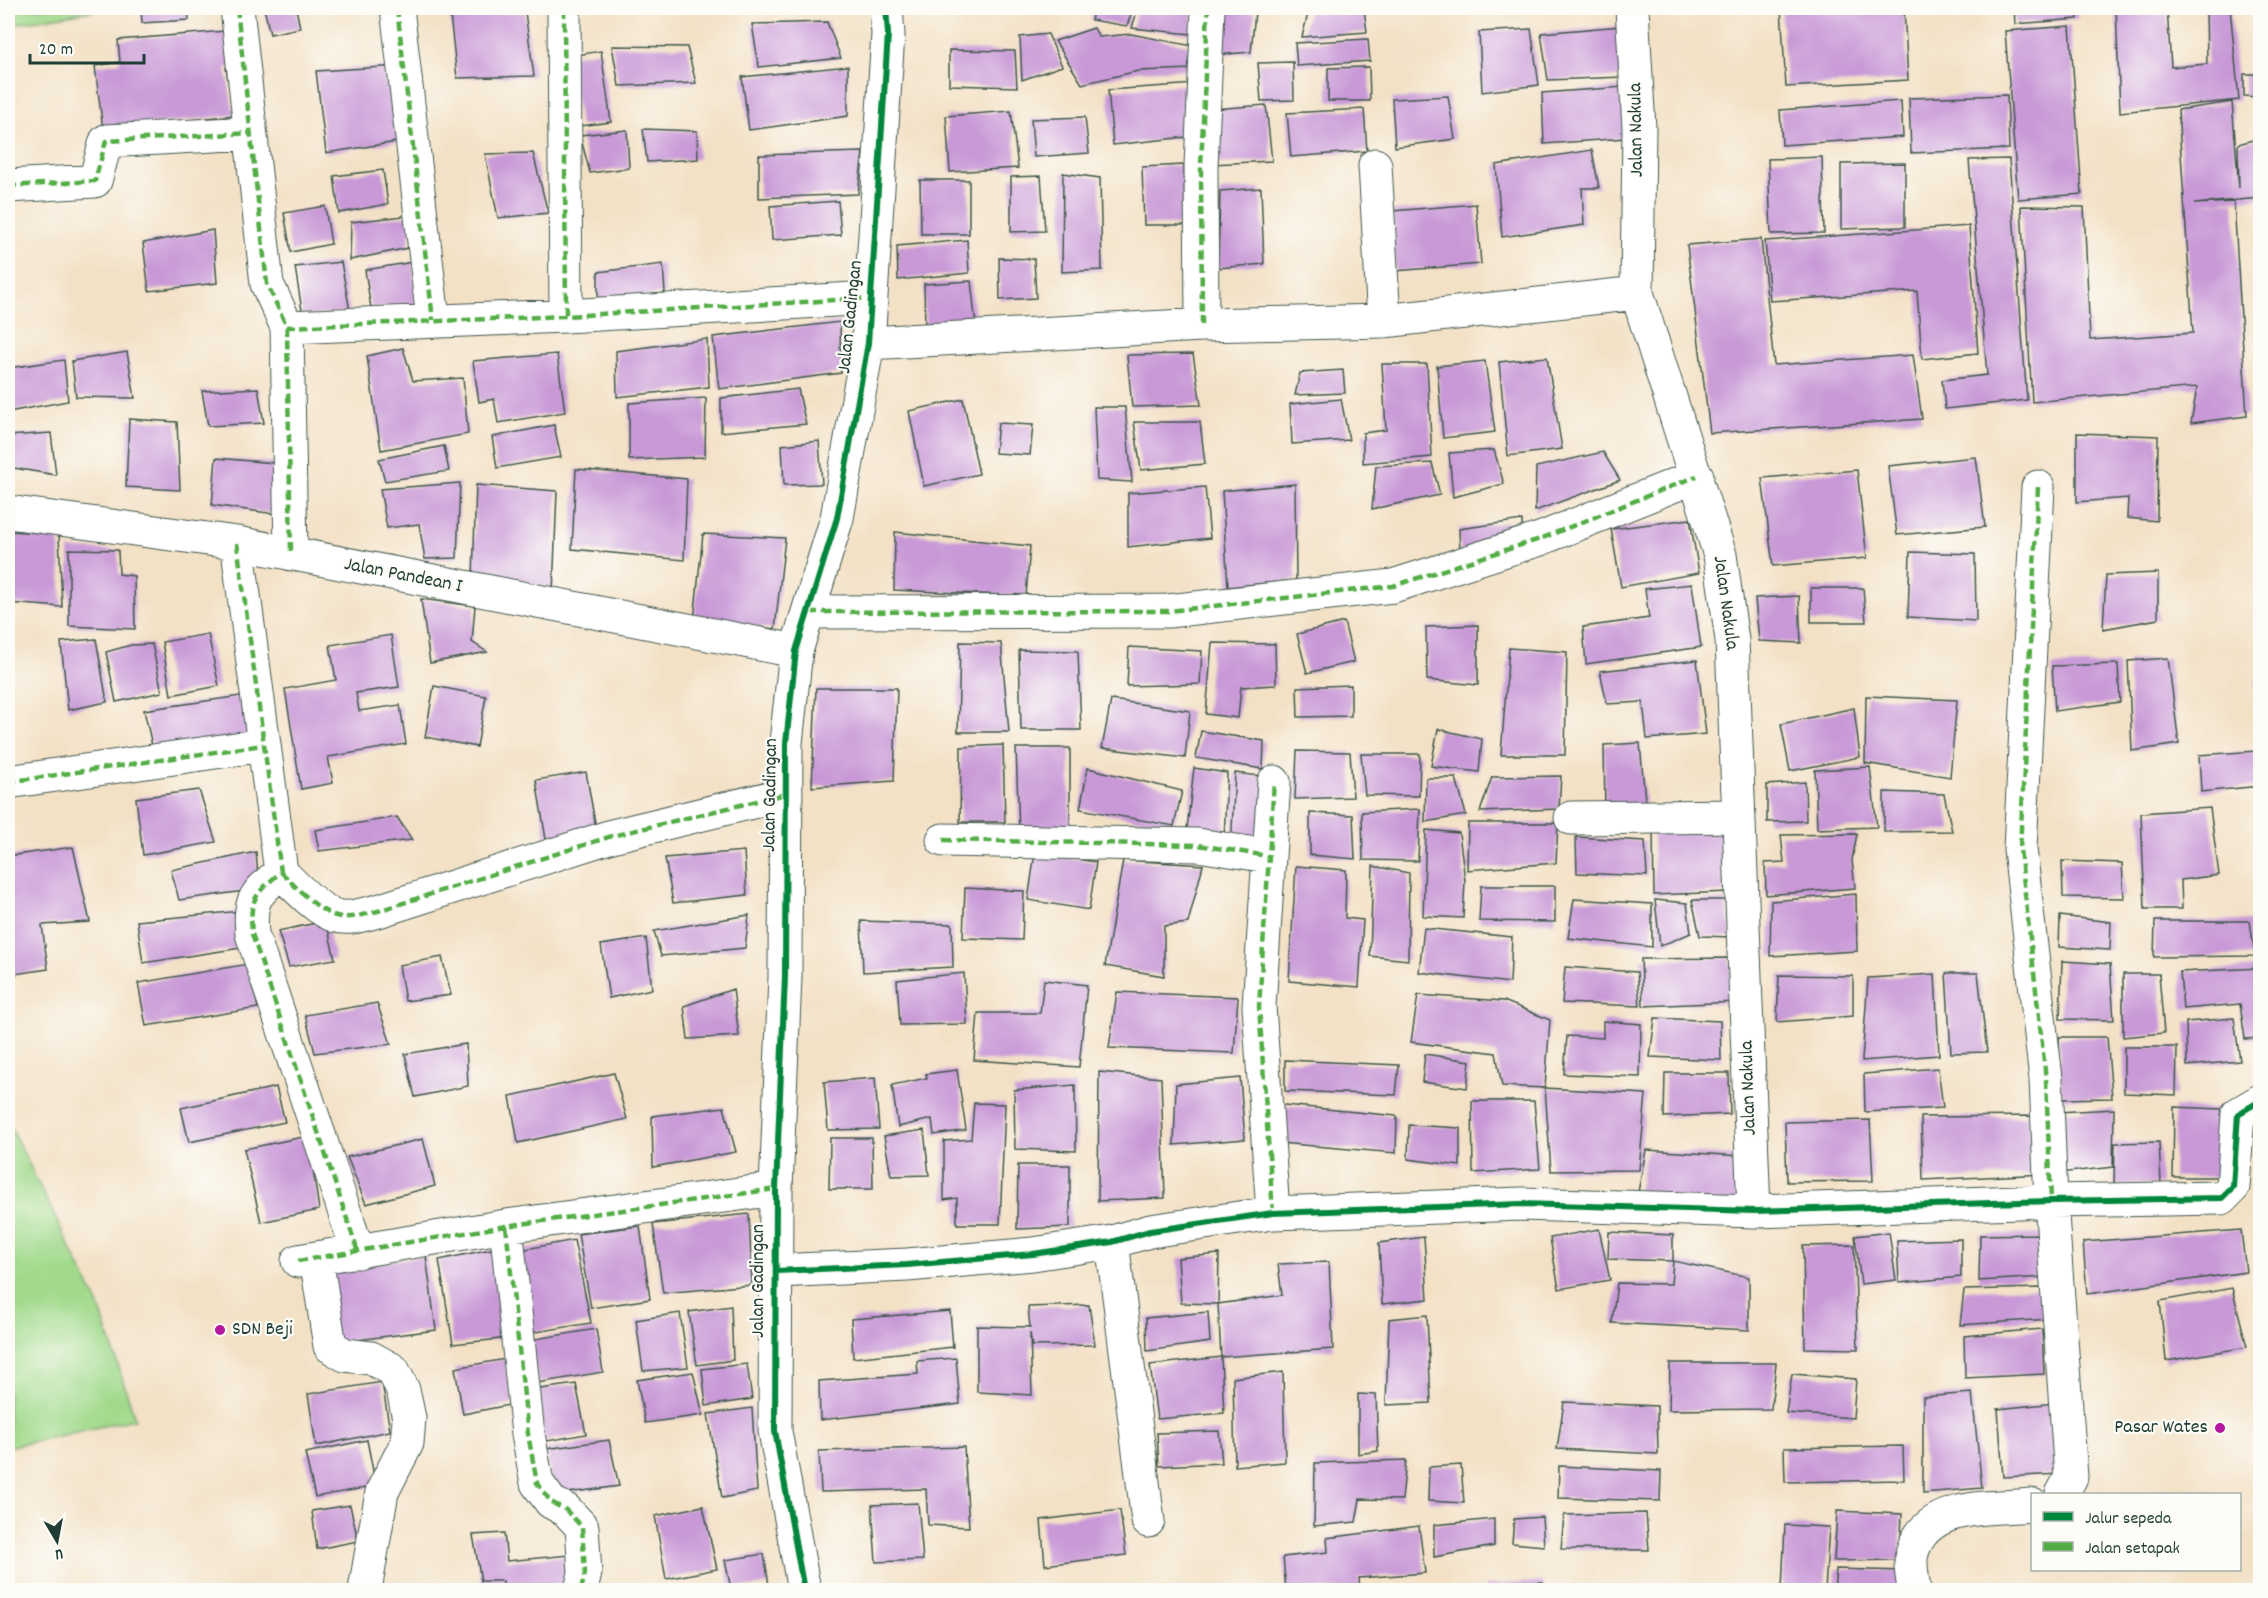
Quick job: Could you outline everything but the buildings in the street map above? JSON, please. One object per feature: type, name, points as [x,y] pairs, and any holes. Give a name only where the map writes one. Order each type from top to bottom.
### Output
[{"type":"street","points":[[237,8],[267,284],[287,327],[291,554]]},
{"type":"street","points":[[397,8],[433,320]]},
{"type":"street","points":[[564,8],[566,316]]},
{"type":"street","name":"Jalan Gadingan","points":[[804,1590],[775,1431],[776,1190],[785,977],[786,743],[796,651],[837,518],[868,343],[888,34],[886,8]]},
{"type":"street","points":[[1202,325],[1201,166],[1208,8]]},
{"type":"street","name":"Jalan Nakula","points":[[1632,8],[1639,128],[1637,293],[1697,476],[1720,555],[1732,640],[1754,1211]]},
{"type":"street","points":[[8,186],[95,181],[106,141],[250,133]]},
{"type":"street","points":[[1375,165],[1384,321]]},
{"type":"street","points":[[868,343],[1202,325],[1384,321],[1637,293]]},
{"type":"street","points":[[287,327],[566,316],[870,298]]},
{"type":"street","points":[[809,612],[1168,611],[1393,586],[1540,539],[1697,476]]},
{"type":"street","points":[[2038,487],[2020,849],[2046,1079],[2051,1200],[2071,1477],[2063,1493]]},
{"type":"street","name":"Jalan Pandean I","points":[[8,512],[237,543],[796,651]]},
{"type":"street","points":[[237,543],[262,745],[281,872],[301,892],[335,916],[350,917],[378,911],[612,836],[786,794]]},
{"type":"street","points":[[8,782],[262,745]]},
{"type":"street","points":[[1273,1213],[1258,1006],[1274,782]]},
{"type":"street","points":[[1571,818],[1737,816]]},
{"type":"street","points":[[943,840],[1197,845],[1268,856]]},
{"type":"street","points":[[281,872],[254,897],[250,908],[252,934],[358,1252]]},
{"type":"street","points":[[776,1272],[919,1264],[1033,1254],[1112,1242],[1150,1231],[1273,1213],[1521,1204],[1754,1211],[2051,1200],[2222,1198],[2233,1187],[2238,1114],[2260,1101]]},
{"type":"street","points":[[365,1590],[382,1492],[407,1443],[409,1418],[403,1390],[393,1370],[371,1358],[345,1354],[330,1346],[307,1259],[506,1226],[776,1190]]},
{"type":"street","points":[[506,1226],[528,1434],[537,1484],[551,1502],[566,1510],[582,1527],[585,1572],[581,1590]]},
{"type":"street","points":[[1112,1242],[1148,1521]]},
{"type":"street","points":[[1914,1590],[1911,1555],[1918,1539],[1930,1524],[1960,1511],[2031,1505]]},
{"type":"green space","points":[[8,8],[109,8],[8,25]]},
{"type":"green space","points":[[8,1122],[99,1306],[135,1419],[8,1447]]},
{"type":"marked path","points":[[237,8],[267,284],[287,327],[291,554]]},
{"type":"marked path","points":[[397,8],[433,320]]},
{"type":"marked path","points":[[564,8],[566,316]]},
{"type":"marked path","points":[[1202,325],[1201,166],[1208,8]]},
{"type":"marked path","points":[[8,186],[95,181],[106,141],[250,133]]},
{"type":"marked path","points":[[287,327],[566,316],[870,298]]},
{"type":"marked path","points":[[809,612],[1168,611],[1393,586],[1540,539],[1697,476]]},
{"type":"marked path","points":[[2038,487],[2020,849],[2046,1079],[2051,1201]]},
{"type":"marked path","points":[[237,543],[281,872],[265,886],[256,898],[252,913],[252,934],[358,1252]]},
{"type":"marked path","points":[[8,782],[263,745]]},
{"type":"marked path","points":[[1273,1213],[1259,1006],[1274,782]]},
{"type":"marked path","points":[[281,872],[322,909],[336,916],[352,917],[378,911],[612,836],[786,794]]},
{"type":"marked path","points":[[943,840],[1198,845],[1268,856]]},
{"type":"marked path","points":[[298,1261],[506,1226],[776,1189]]},
{"type":"marked path","points":[[506,1226],[528,1434],[537,1483],[551,1502],[566,1510],[582,1527],[585,1573],[581,1590]]},
{"type":"cycle path","points":[[804,1590],[775,1431],[776,1189],[785,977],[786,743],[796,651],[837,518],[868,343],[888,34],[886,8]]},
{"type":"cycle path","points":[[776,1271],[907,1265],[1033,1254],[1112,1242],[1150,1231],[1273,1213],[1521,1204],[1754,1211],[2222,1198],[2233,1187],[2238,1114],[2260,1101]]},
{"type":"place","name":"SDN Beji","points":[[220,1330]]},
{"type":"place","name":"Pasar Wates","points":[[2220,1428]]}]
